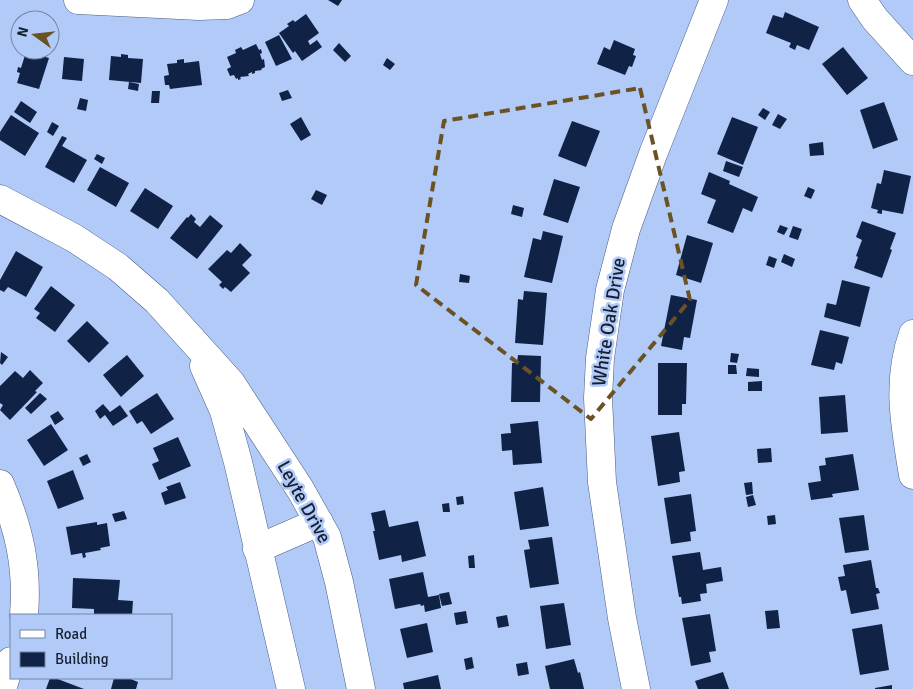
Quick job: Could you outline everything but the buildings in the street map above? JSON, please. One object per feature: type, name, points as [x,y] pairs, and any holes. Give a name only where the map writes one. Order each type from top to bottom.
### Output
[{"type":"street","points":[[78,0],[199,6],[227,5],[240,0]]},
{"type":"street","name":"White Oak Drive","points":[[636,689],[622,618],[602,482],[598,398],[600,358],[610,290],[626,229],[653,154],[714,0]]},
{"type":"street","points":[[862,0],[875,20],[913,61]]},
{"type":"street","name":"Leyte Drive","points":[[0,199],[74,238],[118,267],[157,301],[231,383],[266,435],[327,537],[333,556],[361,689]]},
{"type":"street","points":[[913,334],[906,361],[903,410],[913,475]]},
{"type":"street","name":"Leyte Drive","points":[[193,339],[224,411],[292,689]]},
{"type":"street","points":[[0,484],[12,511],[22,550],[24,614]]},
{"type":"street","points":[[257,549],[319,522]]},
{"type":"street","points":[[2,689],[10,664]]},
{"type":"highlighted area","points":[[640,88],[690,300],[591,419],[416,285],[444,121]]}]
